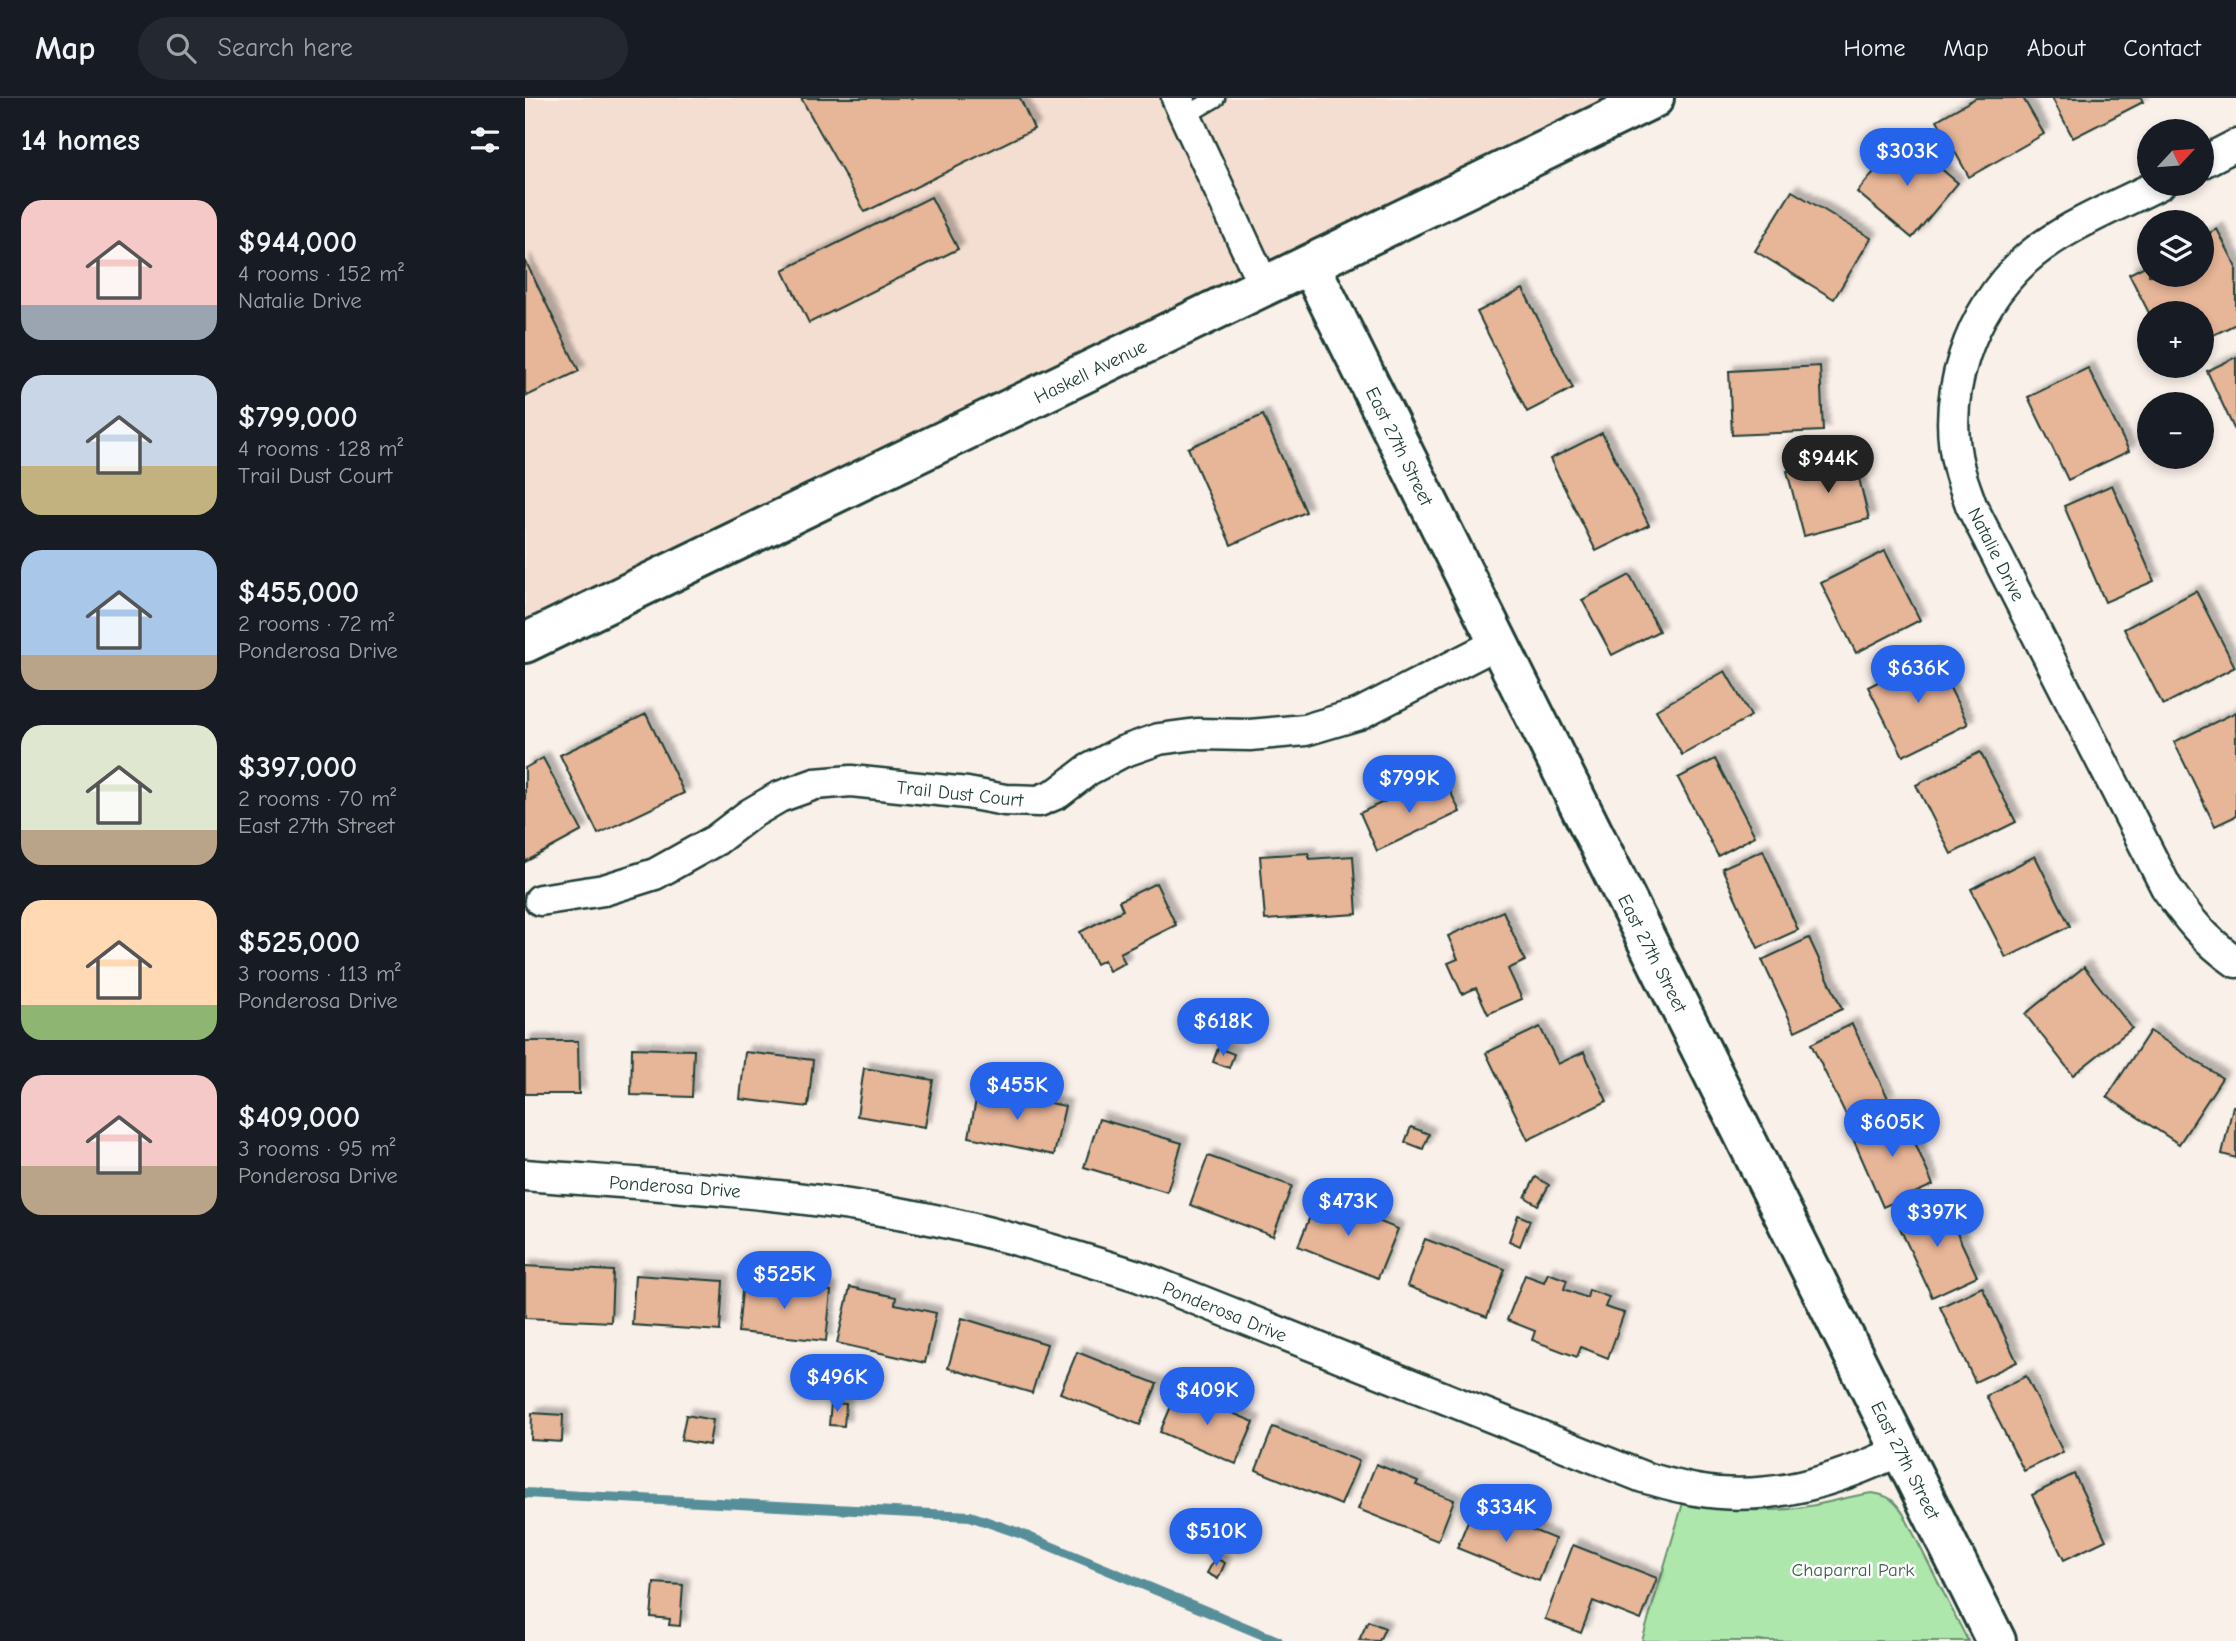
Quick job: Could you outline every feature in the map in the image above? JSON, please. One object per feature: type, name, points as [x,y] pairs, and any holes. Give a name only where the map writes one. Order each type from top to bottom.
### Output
[{"type":"street","name":"Haskell Avenue","points":[[525,643],[1654,98]]},
{"type":"street","points":[[1181,107],[1265,286]]},
{"type":"street","points":[[2214,156],[2236,145]]},
{"type":"street","name":"Natalie Drive","points":[[2137,196],[2059,235],[2026,260],[1999,289],[1979,321],[1963,356],[1955,393],[1953,431],[1958,469],[1971,505],[2166,887],[2187,918],[2213,946],[2236,962]]},
{"type":"street","name":"East 27th Street","points":[[1310,265],[1996,1641]]},
{"type":"street","name":"Trail Dust Court","points":[[540,900],[604,890],[655,874],[716,840],[750,814],[779,797],[815,784],[851,780],[1005,800],[1039,801],[1058,793],[1088,770],[1122,752],[1159,739],[1197,734],[1250,735],[1305,730],[1359,715],[1498,643]]},
{"type":"street","name":"Ponderosa Drive","points":[[525,1175],[762,1193],[877,1209],[971,1228],[1065,1253],[1138,1276],[1643,1478],[1699,1490],[1756,1494],[1813,1486],[1864,1468],[1901,1450]]},
{"type":"lane","points":[[1181,107],[1216,98]]},
{"type":"shaded area","points":[[525,98],[1654,98],[525,643]]},
{"type":"green space","name":"Chaparral Park","points":[[1872,1493],[1890,1499],[1903,1513],[1968,1641],[1642,1641],[1683,1503],[1743,1510],[1773,1510],[1812,1506]]},
{"type":"building","points":[[801,98],[1020,98],[1034,129],[865,212]]},
{"type":"building","points":[[1976,98],[2023,98],[2044,134],[1969,177],[1937,120]]},
{"type":"building","points":[[2052,98],[2141,98],[2143,102],[2073,138]]},
{"type":"building","points":[[1903,137],[1958,183],[1912,238],[1857,192]]},
{"type":"building","points":[[1792,191],[1871,238],[1834,299],[1755,251]]},
{"type":"building","points":[[931,197],[958,249],[809,323],[783,270]]},
{"type":"building","points":[[2217,229],[2236,266],[2236,324],[2214,335],[2214,301],[2143,301],[2129,274],[2137,270],[2137,287],[2214,287],[2214,230]]},
{"type":"building","points":[[525,260],[579,371],[527,396],[525,392]]},
{"type":"building","points":[[1523,289],[1573,388],[1527,412],[1477,312]]},
{"type":"building","points":[[2236,357],[2236,433],[2210,378],[2214,378],[2214,368]]},
{"type":"building","points":[[1820,366],[1823,431],[1732,435],[1729,371]]},
{"type":"building","points":[[2088,368],[2129,451],[2068,480],[2028,397]]},
{"type":"building","points":[[1263,415],[1306,512],[1231,545],[1188,448]]},
{"type":"building","points":[[1602,433],[1649,525],[1596,551],[1550,459]]},
{"type":"building","points":[[1853,454],[1869,519],[1804,536],[1787,471]]},
{"type":"building","points":[[2112,485],[2154,581],[2105,602],[2064,506]]},
{"type":"building","points":[[1885,551],[1920,620],[1856,653],[1821,583]]},
{"type":"building","points":[[1630,575],[1659,631],[1612,655],[1582,600]]},
{"type":"building","points":[[2196,591],[2235,667],[2163,705],[2124,629]]},
{"type":"building","points":[[1933,654],[1968,724],[1903,756],[1868,687]]},
{"type":"building","points":[[1725,671],[1751,716],[1682,755],[1656,710]]},
{"type":"building","points":[[2236,712],[2236,816],[2215,826],[2174,742]]},
{"type":"building","points":[[646,714],[684,793],[598,834],[560,755]]},
{"type":"building","points":[[1980,752],[2016,822],[1951,854],[1916,785]]},
{"type":"building","points":[[543,758],[582,831],[525,862],[525,768]]},
{"type":"building","points":[[1715,759],[1755,836],[1718,856],[1678,778]]},
{"type":"building","points":[[1445,780],[1460,812],[1377,851],[1360,813],[1398,795],[1401,800]]},
{"type":"building","points":[[1763,850],[1798,930],[1758,948],[1722,868]]},
{"type":"building","points":[[1309,853],[1309,859],[1353,856],[1357,914],[1265,920],[1260,856]]},
{"type":"building","points":[[2035,856],[2070,926],[2006,958],[1971,889]]},
{"type":"building","points":[[1156,883],[1176,925],[1120,953],[1125,963],[1109,971],[1104,960],[1096,964],[1080,932],[1123,910],[1119,901]]},
{"type":"building","points":[[1503,911],[1525,961],[1508,969],[1522,999],[1488,1014],[1476,988],[1462,994],[1448,963],[1458,959],[1448,936]]},
{"type":"building","points":[[1809,938],[1842,1009],[1795,1031],[1762,960]]},
{"type":"building","points":[[2084,967],[2132,1028],[2073,1075],[2025,1014]]},
{"type":"building","points":[[1852,1024],[1888,1098],[1848,1119],[1811,1044]]},
{"type":"building","points":[[1540,1027],[1558,1064],[1584,1052],[1607,1101],[1528,1140],[1486,1053]]},
{"type":"building","points":[[2150,1031],[2222,1078],[2179,1144],[2107,1097]]},
{"type":"building","points":[[525,1041],[578,1041],[579,1094],[525,1094]]},
{"type":"building","points":[[632,1048],[694,1050],[692,1097],[631,1095]]},
{"type":"building","points":[[1218,1048],[1234,1054],[1229,1068],[1213,1062]]},
{"type":"building","points":[[745,1052],[813,1060],[808,1107],[740,1099]]},
{"type":"building","points":[[864,1068],[933,1080],[925,1127],[857,1116]]},
{"type":"building","points":[[978,1089],[1065,1106],[1054,1155],[969,1137]]},
{"type":"building","points":[[2233,1106],[2236,1107],[2236,1158],[2222,1154]]},
{"type":"building","points":[[1902,1112],[1933,1185],[1883,1207],[1851,1134]]},
{"type":"building","points":[[1099,1119],[1182,1143],[1167,1192],[1084,1167]]},
{"type":"building","points":[[1411,1127],[1429,1134],[1423,1149],[1405,1142]]},
{"type":"building","points":[[1208,1156],[1292,1186],[1273,1236],[1190,1205]]},
{"type":"building","points":[[1536,1177],[1549,1185],[1538,1205],[1525,1197]]},
{"type":"building","points":[[1318,1197],[1398,1229],[1378,1278],[1298,1246]]},
{"type":"building","points":[[1942,1201],[1977,1276],[1932,1297],[1897,1222]]},
{"type":"building","points":[[1518,1215],[1530,1220],[1520,1246],[1509,1241]]},
{"type":"building","points":[[1425,1239],[1505,1269],[1487,1317],[1407,1286]]},
{"type":"building","points":[[525,1266],[613,1271],[611,1322],[525,1318]]},
{"type":"building","points":[[1548,1273],[1567,1280],[1564,1289],[1587,1298],[1589,1290],[1609,1297],[1605,1307],[1624,1313],[1608,1358],[1581,1347],[1577,1357],[1532,1340],[1535,1331],[1507,1320],[1525,1275],[1544,1282]]},
{"type":"building","points":[[635,1275],[723,1281],[720,1331],[632,1325]]},
{"type":"building","points":[[743,1281],[831,1291],[826,1341],[738,1332]]},
{"type":"building","points":[[850,1287],[896,1297],[895,1304],[936,1313],[925,1363],[837,1343]]},
{"type":"building","points":[[1982,1287],[2017,1362],[1975,1382],[1940,1307]]},
{"type":"building","points":[[962,1318],[1047,1344],[1032,1393],[948,1368]]},
{"type":"building","points":[[1077,1352],[1157,1384],[1140,1425],[1060,1393]]},
{"type":"building","points":[[2026,1376],[2063,1452],[2024,1471],[1986,1396]]},
{"type":"building","points":[[1178,1390],[1254,1422],[1236,1464],[1160,1432]]},
{"type":"building","points":[[831,1403],[846,1404],[844,1426],[829,1425]]},
{"type":"building","points":[[532,1413],[563,1415],[562,1442],[531,1440]]},
{"type":"building","points":[[686,1415],[713,1420],[709,1445],[681,1440]]},
{"type":"building","points":[[1273,1427],[1359,1461],[1341,1505],[1256,1470]]},
{"type":"building","points":[[1376,1464],[1418,1481],[1416,1485],[1454,1500],[1438,1541],[1358,1509]]},
{"type":"building","points":[[2074,1474],[2106,1540],[2064,1560],[2032,1495]]},
{"type":"building","points":[[1474,1506],[1555,1539],[1539,1581],[1457,1548]]},
{"type":"building","points":[[1573,1545],[1657,1578],[1641,1620],[1593,1601],[1581,1633],[1545,1619]]},
{"type":"building","points":[[1215,1558],[1225,1563],[1218,1579],[1207,1573]]},
{"type":"building","points":[[654,1583],[683,1585],[680,1626],[669,1625],[670,1619],[651,1617]]},
{"type":"building","points":[[1368,1621],[1385,1628],[1379,1641],[1359,1640]]},
{"type":"waterway","points":[[525,1493],[970,1516],[1019,1533],[1278,1641]]}]
